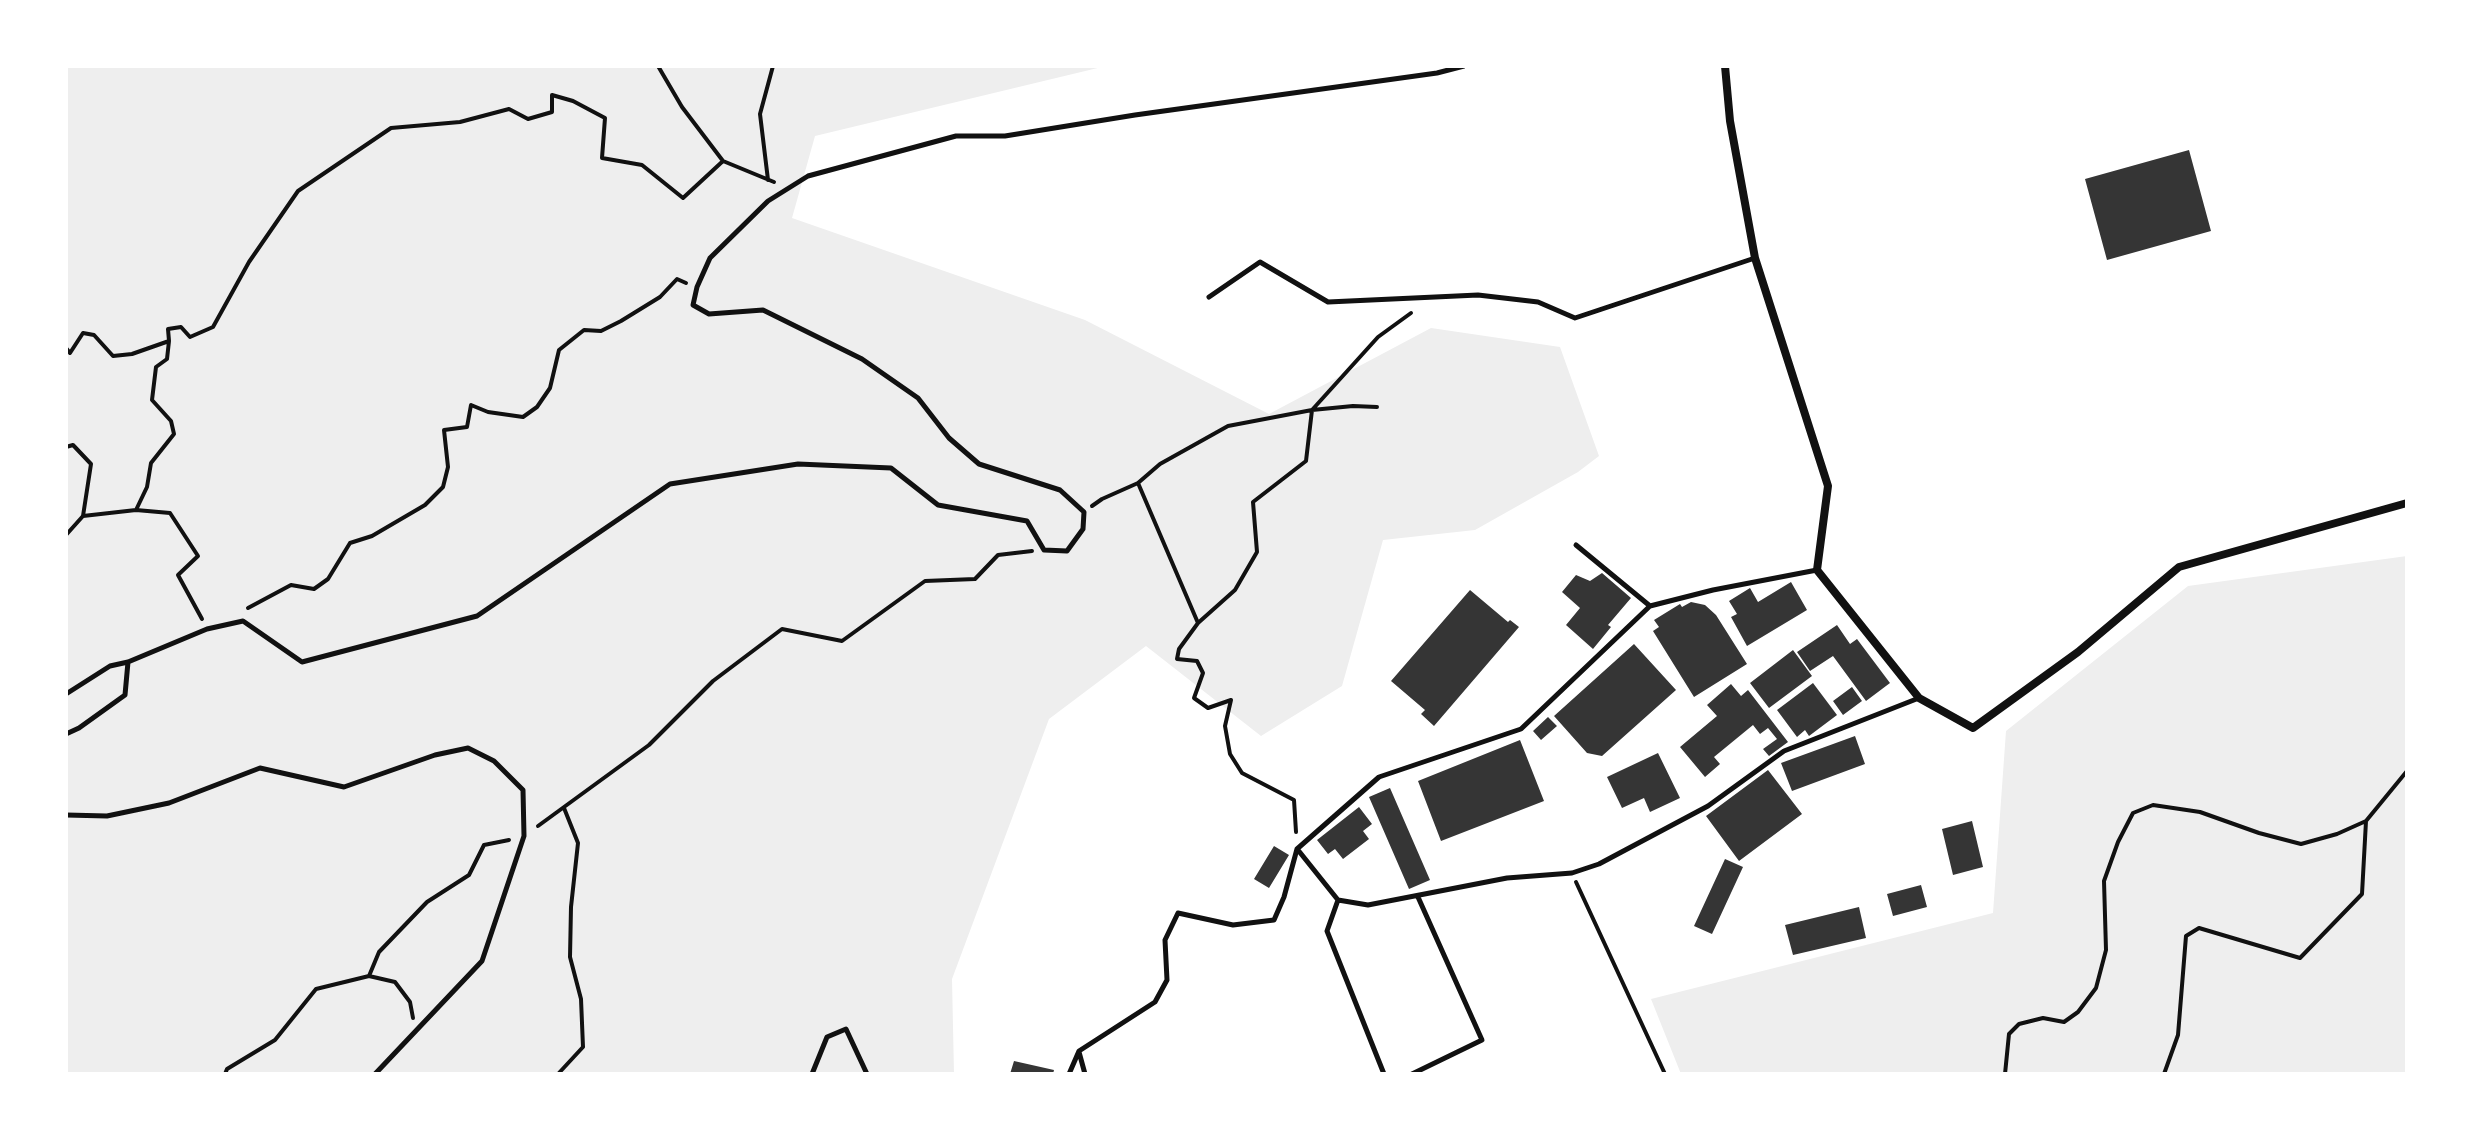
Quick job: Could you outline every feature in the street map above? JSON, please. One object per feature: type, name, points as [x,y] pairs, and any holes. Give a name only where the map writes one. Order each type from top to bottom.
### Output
[{"type":"street","points":[[1725,66],[1730,121],[1755,258],[1828,486],[1817,570],[1919,698],[1973,728],[2078,652],[2179,567],[2407,503]]},
{"type":"lane","points":[[66,694],[110,666],[128,662],[207,629],[243,621],[302,662],[477,616],[670,484],[798,464],[891,468],[938,505],[1027,521],[1044,550],[1067,551],[1083,529],[1084,512],[1060,490],[979,464],[949,438],[918,398],[862,359],[763,310],[709,314],[693,305],[710,258],[768,201],[808,176],[956,136],[1005,136],[1437,73],[1464,66]]},
{"type":"lane","points":[[1209,297],[1260,262],[1328,302],[1478,295],[1538,302],[1575,318],[1755,258]]},
{"type":"lane","points":[[1576,545],[1650,606]]},
{"type":"lane","points":[[1069,1074],[1079,1051],[1155,1002],[1167,980],[1165,940],[1178,913],[1233,925],[1274,920],[1284,897],[1297,849],[1379,777],[1521,729],[1650,606],[1817,570]]},
{"type":"lane","points":[[66,734],[125,695],[128,662]]},
{"type":"lane","points":[[1297,849],[1338,900],[1368,905],[1507,878],[1572,873],[1599,864],[1708,806],[1784,751],[1919,698]]},
{"type":"lane","points":[[66,815],[107,816],[169,803],[260,768],[344,787],[435,755],[468,748],[494,761],[523,790],[524,836],[482,961],[375,1074]]},
{"type":"lane","points":[[1412,1074],[1482,1040],[1418,897]]},
{"type":"lane","points":[[1338,900],[1327,931],[1384,1074]]},
{"type":"lane","points":[[812,1074],[827,1037],[846,1029],[867,1074]]},
{"type":"lane","points":[[1079,1051],[1085,1074]]},
{"type":"path","points":[[658,66],[682,107],[723,161],[790,189]]},
{"type":"path","points":[[768,180],[760,114],[773,66]]},
{"type":"path","points":[[136,510],[147,487],[151,463],[174,434],[171,421],[152,400],[156,367],[167,359],[168,329],[181,327],[190,337],[213,327],[249,262],[298,191],[391,128],[460,122],[509,109],[528,119],[552,112],[552,95],[573,101],[605,118],[602,158],[642,165],[683,198],[723,161]]},
{"type":"path","points":[[235,614],[291,585],[314,589],[328,579],[350,543],[372,536],[425,505],[443,487],[448,467],[444,430],[467,427],[471,405],[488,412],[523,417],[537,407],[550,388],[559,350],[584,330],[601,331],[621,321],[660,297],[677,279],[697,287]]},
{"type":"path","points":[[1297,849],[1294,800],[1242,773],[1230,754],[1225,726],[1231,700],[1208,708],[1194,698],[1203,673],[1197,661],[1177,659],[1179,649],[1198,623],[1235,590],[1257,552],[1253,502],[1306,461],[1312,410],[1378,337],[1430,299]]},
{"type":"path","points":[[66,348],[70,353],[83,333],[94,335],[113,356],[132,354],[169,341]]},
{"type":"path","points":[[1084,512],[1102,499],[1138,483],[1160,464],[1228,426],[1312,410],[1377,407]]},
{"type":"path","points":[[66,447],[73,445],[91,464],[83,516],[66,535]]},
{"type":"path","points":[[1138,483],[1198,623]]},
{"type":"path","points":[[83,516],[136,510],[170,513],[198,556],[178,575],[207,629]]},
{"type":"path","points":[[369,976],[379,952],[427,902],[469,875],[484,845],[524,836],[564,808],[649,745],[713,681],[782,629],[842,641],[925,581],[975,579],[998,555],[1044,550]]},
{"type":"path","points":[[2005,1074],[2009,1034],[2019,1024],[2043,1018],[2064,1022],[2078,1012],[2096,988],[2106,950],[2104,881],[2118,842],[2133,813],[2153,805],[2200,812],[2301,844],[2337,834],[2366,821],[2407,771]]},
{"type":"path","points":[[558,1074],[583,1047],[581,999],[570,957],[571,907],[578,843],[564,808]]},
{"type":"path","points":[[2164,1074],[2178,1035],[2186,936],[2199,928],[2300,958],[2362,894],[2366,821]]},
{"type":"path","points":[[1572,873],[1665,1074]]},
{"type":"path","points":[[225,1074],[227,1069],[275,1040],[316,989],[369,976],[395,982],[410,1002],[415,1032]]},
{"type":"shaded area","points":[[66,66],[1106,66],[815,136],[792,218],[1085,320],[1269,414],[1431,328],[1560,347],[1599,456],[1578,472],[1475,530],[1383,540],[1342,686],[1261,736],[1146,646],[1049,719],[952,979],[954,1074],[66,1074]]},
{"type":"shaded area","points":[[2407,556],[2407,1074],[1681,1074],[1651,999],[1993,913],[2006,731],[2188,586]]},
{"type":"building","points":[[2189,150],[2211,231],[2107,260],[2085,179]]},
{"type":"building","points":[[1602,573],[1631,598],[1593,649],[1566,625],[1580,608],[1562,592],[1576,575],[1590,581]]},
{"type":"building","points":[[1791,582],[1807,610],[1747,646],[1731,617],[1737,614],[1729,601],[1750,588],[1758,602]]},
{"type":"building","points":[[1470,590],[1508,622],[1510,620],[1519,627],[1434,726],[1421,714],[1425,710],[1391,681]]},
{"type":"building","points":[[1691,602],[1705,605],[1716,615],[1747,664],[1694,697],[1653,631],[1659,627],[1654,620],[1680,604],[1682,607]]},
{"type":"building","points":[[1837,625],[1850,644],[1857,639],[1890,683],[1866,701],[1833,656],[1810,671],[1797,652]]},
{"type":"building","points":[[1634,644],[1676,690],[1602,756],[1587,753],[1554,716]]},
{"type":"building","points":[[1793,650],[1812,676],[1769,708],[1750,683]]},
{"type":"building","points":[[1813,683],[1837,715],[1809,736],[1805,730],[1797,737],[1777,710]]},
{"type":"building","points":[[1731,684],[1741,696],[1748,690],[1788,742],[1769,756],[1763,749],[1777,739],[1768,728],[1760,734],[1753,725],[1714,757],[1720,764],[1705,777],[1680,747],[1717,716],[1707,705]]},
{"type":"building","points":[[1852,687],[1862,701],[1843,715],[1833,701]]},
{"type":"building","points":[[1548,717],[1557,726],[1541,740],[1533,731]]},
{"type":"building","points":[[1855,736],[1865,764],[1792,791],[1781,763]]},
{"type":"building","points":[[1520,740],[1544,801],[1441,841],[1418,781]]},
{"type":"building","points":[[1658,753],[1680,798],[1650,812],[1644,798],[1622,808],[1607,777]]},
{"type":"building","points":[[1768,770],[1802,814],[1739,861],[1706,816]]},
{"type":"building","points":[[1390,788],[1430,880],[1409,889],[1369,797]]},
{"type":"building","points":[[1359,807],[1372,824],[1363,831],[1369,839],[1343,859],[1335,849],[1328,854],[1317,840]]},
{"type":"building","points":[[1972,821],[1983,867],[1953,875],[1942,829]]},
{"type":"building","points":[[1274,846],[1289,855],[1269,888],[1254,879]]},
{"type":"building","points":[[1725,859],[1743,867],[1712,934],[1694,926]]},
{"type":"building","points":[[1921,885],[1927,907],[1893,916],[1887,894]]},
{"type":"building","points":[[1859,907],[1866,938],[1793,955],[1785,925]]},
{"type":"building","points":[[1014,1061],[1054,1070],[1053,1074],[1010,1074]]}]
